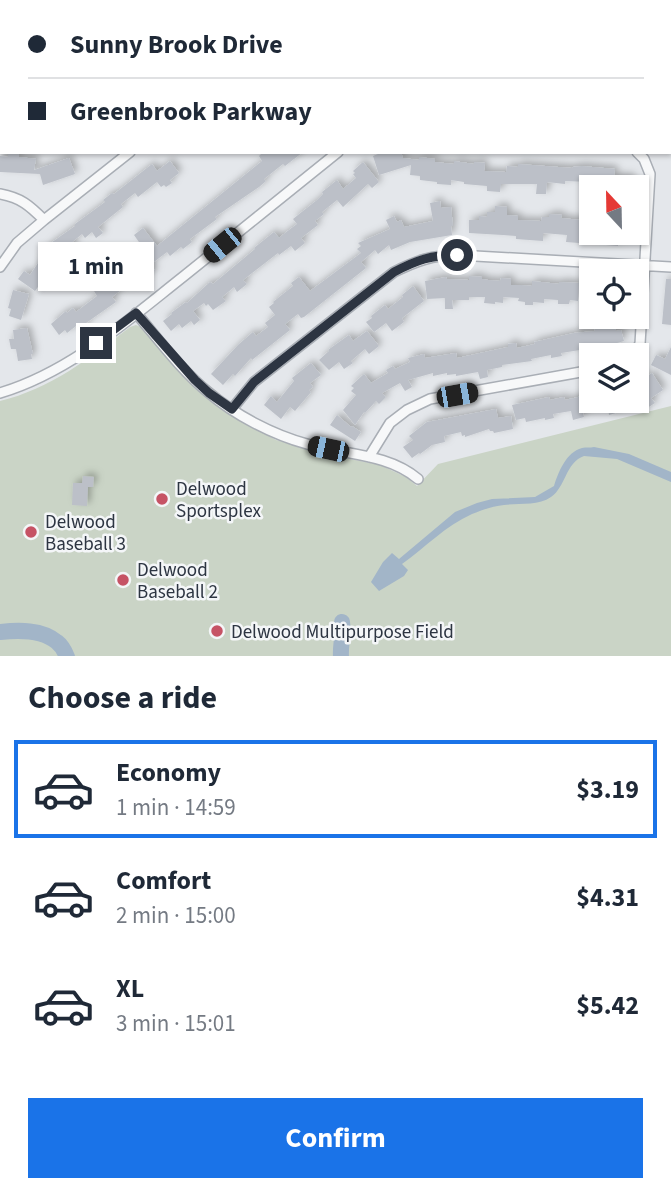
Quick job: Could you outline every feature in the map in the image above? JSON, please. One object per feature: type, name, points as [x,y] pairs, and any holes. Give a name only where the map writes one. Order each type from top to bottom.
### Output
[{"type":"street","points":[[0,267],[17,243],[127,154]]},
{"type":"street","points":[[1,390],[66,365],[136,313],[335,154]]},
{"type":"street","points":[[639,154],[650,174],[645,259]]},
{"type":"street","points":[[0,194],[18,198],[30,205],[44,220]]},
{"type":"street","points":[[232,409],[254,382],[394,272],[415,262],[440,255],[579,262]]},
{"type":"street","points":[[649,265],[671,267]]},
{"type":"street","points":[[136,313],[181,366],[209,393],[268,431],[308,445],[387,461],[418,479]]},
{"type":"street","points":[[369,457],[390,423],[407,410],[430,400],[579,372]]},
{"type":"green space","points":[[136,325],[143,328],[195,387],[236,418],[276,440],[325,454],[380,465],[406,477],[417,486],[438,464],[671,406],[671,656],[0,656],[0,401],[36,389],[53,380]]},
{"type":"water","points":[[594,447],[629,454],[671,472],[671,482],[617,459],[584,456],[573,464],[556,493],[546,500],[496,506],[472,514],[444,531],[402,564],[408,570],[404,576],[379,591],[371,582],[392,553],[399,559],[455,512],[492,499],[535,497],[554,486],[560,469],[571,454],[582,448]]},
{"type":"building","points":[[8,154],[19,154],[19,157],[36,159],[34,170],[69,158],[75,174],[43,185],[40,174],[0,172],[0,156],[8,157]]},
{"type":"building","points":[[300,154],[285,166],[283,164],[264,179],[266,181],[259,187],[215,217],[217,219],[190,239],[192,242],[183,249],[181,247],[170,256],[167,252],[150,265],[155,271],[130,290],[126,286],[112,297],[116,302],[86,323],[87,325],[80,330],[76,326],[59,335],[51,324],[66,311],[67,313],[73,308],[76,312],[97,296],[90,284],[103,275],[107,280],[133,260],[130,257],[141,245],[134,235],[143,228],[157,246],[262,161],[259,156]]},
{"type":"building","points":[[378,154],[402,154],[403,158],[419,160],[419,157],[454,164],[454,161],[485,163],[484,171],[506,172],[507,166],[518,167],[518,164],[615,169],[614,175],[579,175],[579,182],[565,181],[565,184],[547,182],[546,194],[536,194],[537,184],[501,184],[500,192],[487,191],[487,186],[451,180],[451,185],[437,184],[420,180],[420,176],[410,175],[411,165],[379,175],[373,156]]},
{"type":"building","points":[[170,161],[179,173],[170,180],[172,183],[161,187],[157,182],[138,197],[135,193],[121,204],[123,207],[98,227],[103,233],[96,238],[92,232],[85,238],[82,234],[71,243],[78,252],[61,265],[51,280],[46,276],[35,291],[18,279],[24,271],[30,275],[48,245],[105,202],[103,200],[112,193],[152,164],[157,171]]},
{"type":"building","points":[[363,162],[379,182],[372,188],[368,184],[343,207],[337,200],[322,212],[324,214],[315,221],[318,225],[301,238],[305,243],[295,251],[291,246],[279,255],[278,253],[243,280],[247,284],[237,292],[234,287],[222,297],[226,301],[213,310],[204,303],[193,311],[200,320],[194,325],[191,321],[182,328],[179,324],[171,331],[163,321],[171,313],[187,303],[210,282],[213,284],[274,232],[279,238],[297,224],[293,219],[337,180],[343,189],[356,178],[353,171]]},
{"type":"building","points":[[440,201],[441,208],[451,207],[452,235],[410,242],[391,250],[389,245],[378,254],[375,250],[361,262],[366,268],[304,317],[301,318],[298,314],[285,324],[290,330],[252,360],[251,358],[235,376],[233,374],[223,385],[211,374],[253,332],[256,336],[268,327],[265,323],[275,315],[269,307],[293,286],[291,283],[299,277],[310,291],[361,253],[357,249],[361,246],[358,243],[390,229],[386,220],[394,216],[397,222],[401,220],[404,227],[433,221],[430,203]]},
{"type":"building","points":[[495,206],[507,207],[507,215],[518,216],[518,220],[541,221],[542,217],[549,217],[549,214],[579,220],[579,243],[566,242],[567,235],[543,233],[543,241],[469,233],[469,220],[479,220],[479,216],[487,217],[487,212],[495,212]]},
{"type":"building","points":[[469,276],[500,281],[501,278],[511,279],[511,285],[532,286],[532,281],[579,283],[578,301],[570,300],[569,304],[558,304],[558,300],[544,299],[544,303],[533,302],[533,305],[525,305],[525,302],[518,301],[519,298],[503,297],[503,303],[495,304],[484,303],[485,297],[469,297],[469,300],[452,300],[453,309],[445,309],[445,298],[427,299],[425,281],[446,277],[469,280]]},
{"type":"building","points":[[666,279],[671,279],[671,325],[662,324]]},
{"type":"building","points":[[413,286],[424,301],[402,318],[404,322],[392,331],[386,323],[374,332],[366,322],[371,316],[385,305],[388,309]]},
{"type":"building","points":[[13,290],[29,294],[21,320],[9,316],[11,309],[8,308]]},
{"type":"building","points":[[27,328],[32,359],[18,361],[16,349],[11,349],[9,339],[14,339],[13,330]]},
{"type":"building","points":[[621,330],[624,341],[579,343],[579,350],[561,353],[562,356],[551,358],[551,355],[502,365],[487,370],[488,377],[480,379],[478,372],[456,376],[447,373],[433,376],[433,373],[408,380],[412,387],[405,391],[400,383],[382,393],[386,397],[379,404],[376,401],[355,425],[343,410],[356,395],[351,391],[354,388],[351,386],[364,374],[371,383],[388,373],[386,370],[393,366],[395,369],[410,362],[408,358],[424,354],[425,358],[456,353],[457,358],[508,347],[508,344],[516,343],[517,348],[574,333]]},
{"type":"building","points":[[367,331],[379,346],[369,354],[365,349],[344,369],[339,362],[329,370],[319,360],[349,335],[353,341]]},
{"type":"building","points":[[671,347],[671,375],[651,365],[656,355],[665,359]]},
{"type":"building","points":[[311,363],[321,375],[310,383],[313,387],[309,390],[311,392],[295,411],[290,407],[281,419],[264,405],[271,396],[277,402],[294,381],[292,378]]},
{"type":"building","points":[[652,373],[663,390],[651,398],[655,403],[649,407],[649,375]]},
{"type":"building","points":[[549,397],[550,400],[564,397],[565,400],[579,397],[579,413],[583,413],[584,417],[573,420],[571,411],[553,414],[554,418],[526,422],[525,418],[516,420],[512,405]]},
{"type":"building","points":[[496,409],[498,418],[511,416],[513,429],[494,433],[489,429],[465,437],[461,432],[444,436],[445,442],[432,445],[412,458],[403,447],[413,440],[409,436],[427,422]]},
{"type":"building","points":[[337,415],[361,432],[355,441],[330,425]]},
{"type":"building","points":[[83,476],[94,477],[93,487],[88,487],[87,506],[72,505],[73,483],[82,483]]},
{"type":"waterway","points":[[341,656],[342,622]]},
{"type":"waterway","points":[[0,632],[22,631],[44,635],[58,643],[66,656]]},
{"type":"place","name":"Delwood Sportsplex","points":[[162,499]]},
{"type":"place","name":"Delwood Baseball 3","points":[[31,532]]},
{"type":"place","name":"Delwood Baseball 2","points":[[123,580]]},
{"type":"place","name":"Delwood Multipurpose Field","points":[[217,631]]},
{"type":"route","points":[[96,343],[136,313],[195,380],[232,409],[254,382],[394,272],[415,262],[440,255],[457,255]]}]
